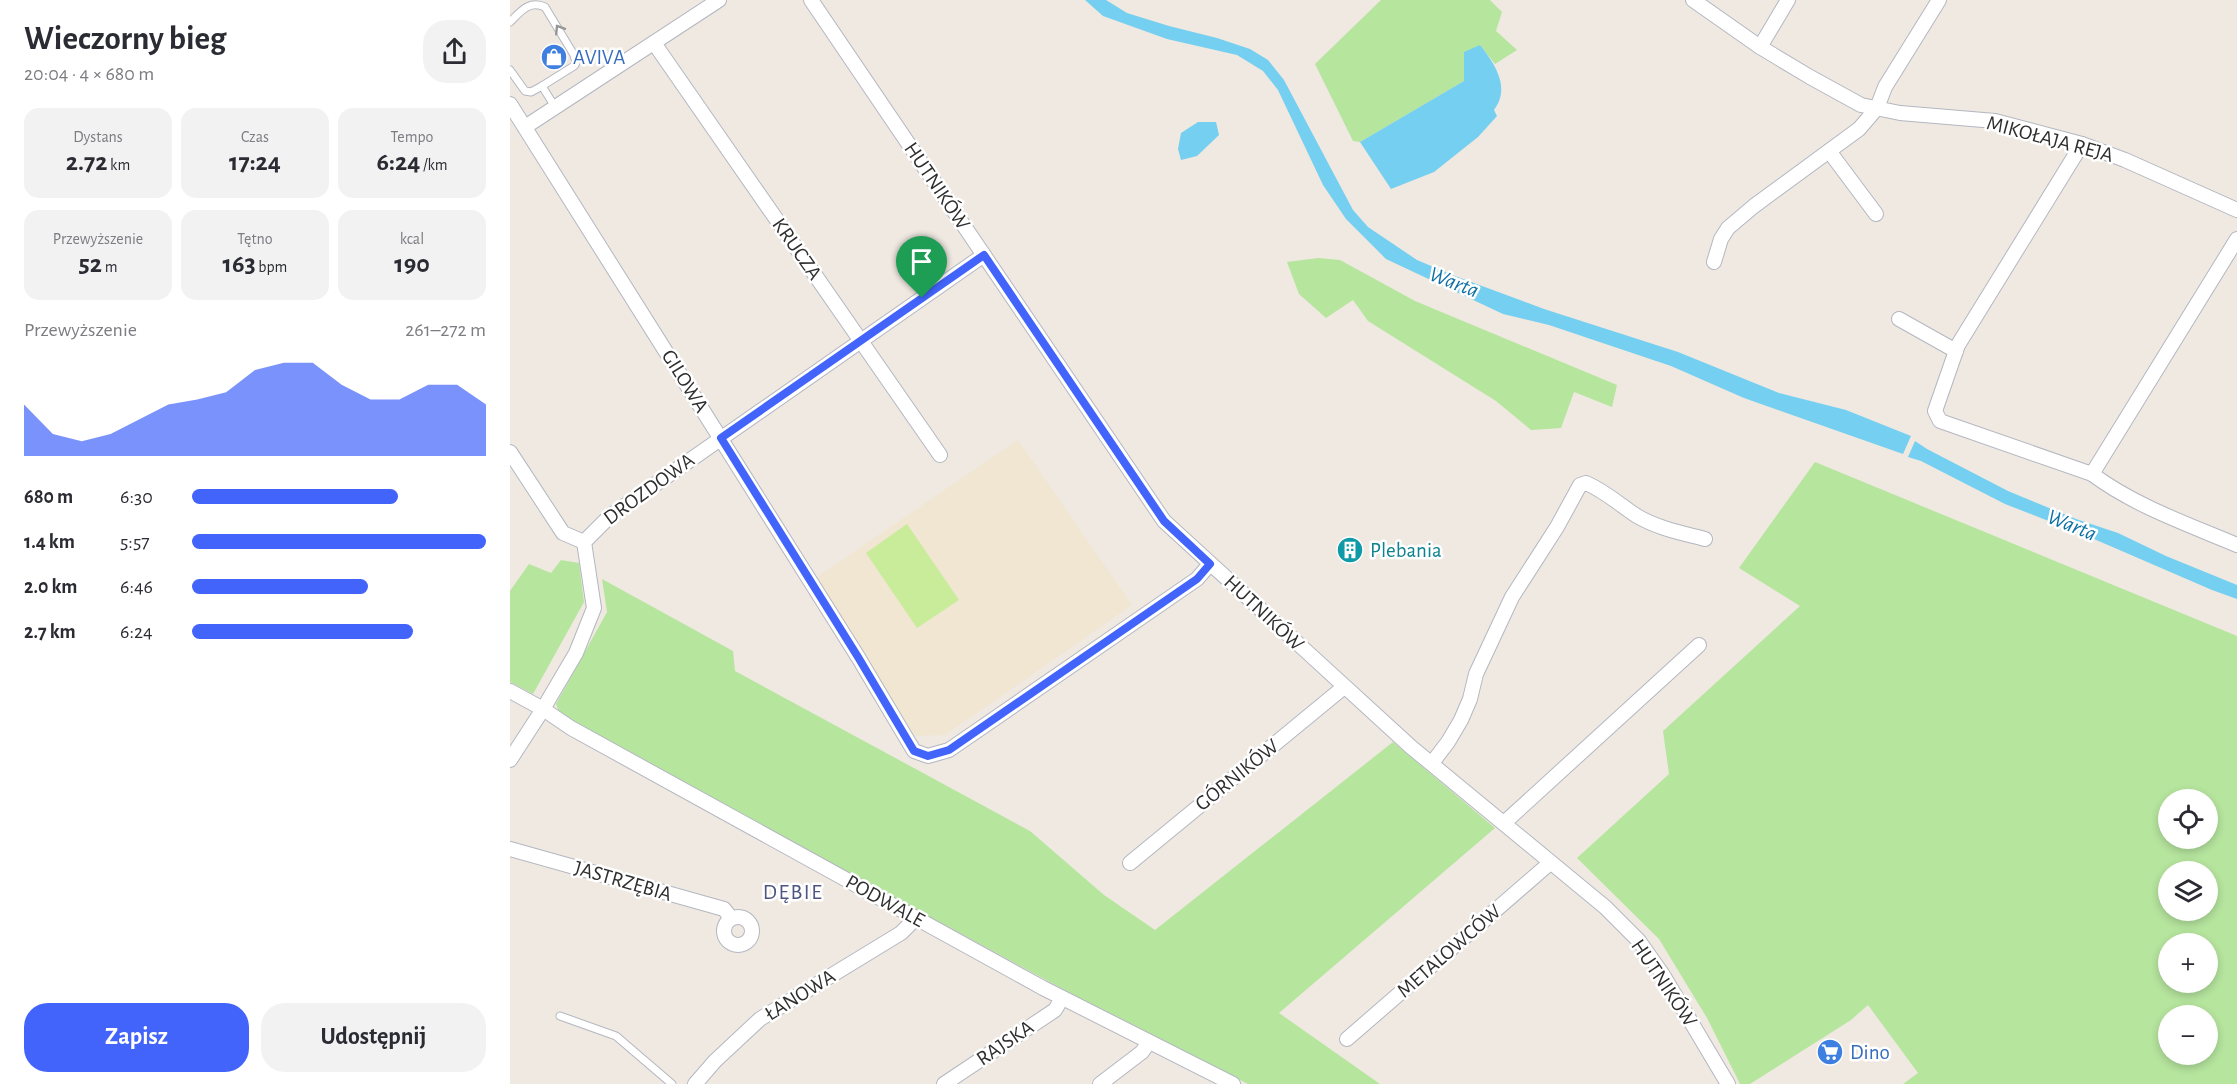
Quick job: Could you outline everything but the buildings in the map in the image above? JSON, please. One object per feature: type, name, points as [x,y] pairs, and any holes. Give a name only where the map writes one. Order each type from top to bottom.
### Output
[{"type":"street","points":[[525,127],[719,0]]},
{"type":"street","name":"HUTNIKÓW","points":[[811,0],[1164,521],[1411,747],[1605,907],[1639,941],[1663,975],[1728,1084]]},
{"type":"street","name":"MIKOŁAJA REJA","points":[[1693,0],[1760,47],[1862,105],[1900,113],[1995,121],[2082,144],[2125,160],[2237,210]]},
{"type":"street","points":[[1760,47],[1788,0]]},
{"type":"street","points":[[1714,262],[1720,239],[1728,228],[1754,206],[1859,129],[1877,108],[1885,87],[1939,0]]},
{"type":"street","name":"KRUCZA","points":[[654,43],[940,455]]},
{"type":"street","name":"GILOWA","points":[[510,104],[852,647],[914,751],[928,756],[949,750],[1197,579],[1210,564]]},
{"type":"street","points":[[2082,144],[1956,351],[1935,411],[1940,421],[2092,474],[2110,487],[2158,512],[2237,545]]},
{"type":"street","points":[[1829,151],[1876,214]]},
{"type":"street","points":[[2092,474],[2237,239]]},
{"type":"street","name":"DROZDOWA","points":[[584,542],[610,516],[984,255]]},
{"type":"street","points":[[1899,319],[1956,351]]},
{"type":"street","points":[[510,452],[562,533],[584,542],[594,608],[576,653],[510,760]]},
{"type":"street","points":[[1432,763],[1461,720],[1470,699],[1476,674],[1512,597],[1557,527],[1580,486],[1586,483],[1598,487],[1639,517],[1659,526],[1705,539]]},
{"type":"street","points":[[1504,823],[1699,645]]},
{"type":"street","name":"GÓRNIKÓW","points":[[1130,863],[1344,687]]},
{"type":"street","name":"PODWALE","points":[[510,691],[571,728],[1062,998],[1233,1084]]},
{"type":"street","name":"JASTRZĘBIA","points":[[510,849],[724,909],[731,918]]},
{"type":"street","name":"METALOWCÓW","points":[[1347,1039],[1550,863]]},
{"type":"street","name":"ŁANOWA","points":[[695,1084],[760,1019],[901,933],[916,918]]},
{"type":"street","name":"RAJSKA","points":[[944,1084],[1055,1010],[1062,998]]},
{"type":"street","points":[[1100,1084],[1142,1052],[1149,1042]]},
{"type":"lane","points":[[510,22],[527,5],[535,2],[545,7],[574,55],[576,63],[531,92],[525,91],[510,70]]},
{"type":"lane","points":[[542,86],[555,107]]},
{"type":"lane","points":[[560,1016],[616,1036],[672,1084]]},
{"type":"shaded area","points":[[1018,440],[1132,605],[945,735],[913,736],[817,577]]},
{"type":"green space","points":[[1381,0],[1490,0],[1502,12],[1496,31],[1517,50],[1495,64],[1480,45],[1464,81],[1360,142],[1353,141],[1315,64]]},
{"type":"green space","points":[[1318,258],[1340,260],[1415,301],[1617,385],[1612,407],[1574,392],[1561,428],[1531,430],[1496,401],[1368,321],[1353,300],[1326,318],[1299,294],[1287,262]]},
{"type":"green space","points":[[1815,462],[2237,636],[2237,1084],[1903,1084],[1918,1073],[1868,1005],[1851,1020],[1750,1084],[1740,1084],[1707,1018],[1659,939],[1577,858],[1669,774],[1663,731],[1800,606],[1739,568]]},
{"type":"green space","points":[[907,524],[959,600],[917,628],[866,553]]},
{"type":"green space","points":[[561,560],[579,563],[584,602],[533,694],[510,682],[510,591],[529,564],[551,573]]},
{"type":"green space","points":[[602,579],[733,651],[735,671],[1030,831],[1104,895],[1155,930],[1393,742],[1495,828],[1279,1013],[1380,1084],[1248,1084],[1120,1020],[561,717],[556,704],[607,612]]},
{"type":"water","name":"Warta","points":[[1085,0],[1106,0],[1127,13],[1250,49],[1268,60],[1284,80],[1353,210],[1368,227],[1417,260],[1544,309],[1678,352],[1779,393],[1846,410],[1911,436],[1903,454],[1744,398],[1671,366],[1549,325],[1503,314],[1386,259],[1346,219],[1323,185],[1278,90],[1263,71],[1237,55],[1167,39],[1103,16]]},
{"type":"water","points":[[1480,45],[1499,76],[1501,93],[1494,110],[1497,116],[1478,137],[1434,172],[1391,189],[1360,142],[1464,81],[1464,52]]},
{"type":"water","points":[[1198,122],[1216,122],[1219,135],[1197,156],[1181,160],[1178,149],[1181,133]]},
{"type":"water","name":"Warta","points":[[1915,441],[2008,491],[2076,519],[2118,533],[2166,556],[2237,585],[2237,599],[2005,504],[1921,461],[1908,457]]},
{"type":"place","name":"AVIVA","points":[[554,57]]},
{"type":"place","name":"Plebania","points":[[1350,550]]},
{"type":"place","name":"Dino","points":[[1830,1052]]},
{"type":"district","name":"DĘBIE","points":[[793,892]]},
{"type":"route","points":[[984,255],[1164,521],[1210,564],[1197,579],[949,750],[928,756],[914,751],[721,438],[922,298],[984,255]]}]
